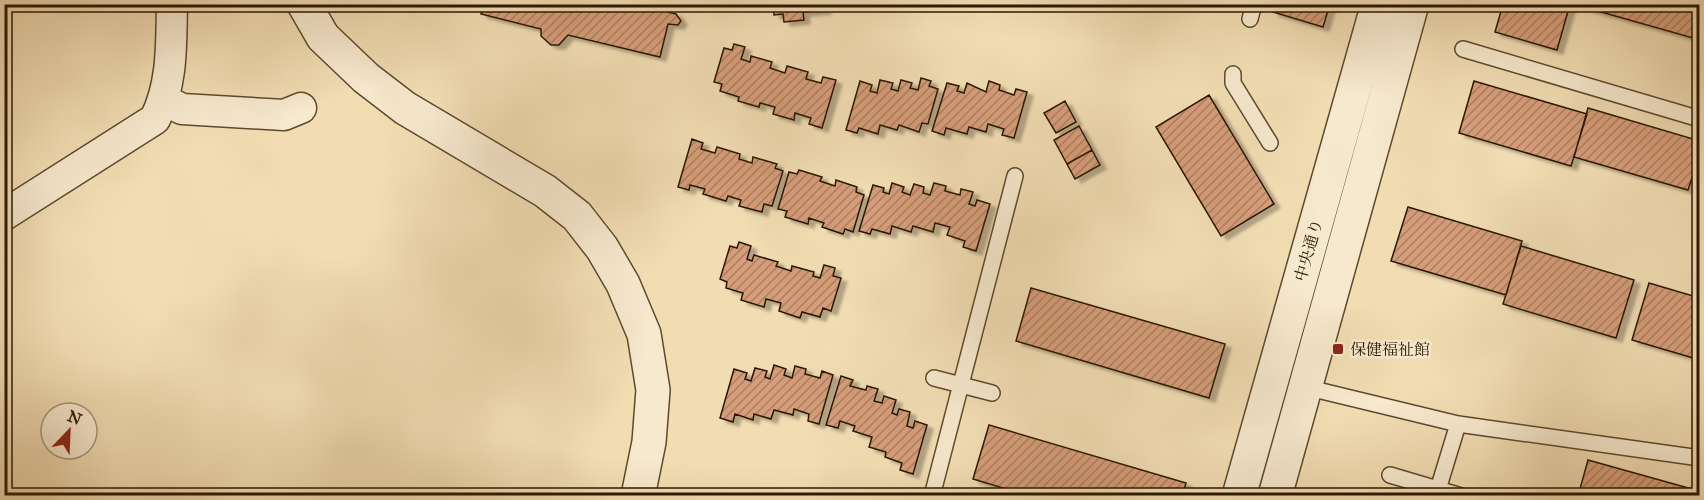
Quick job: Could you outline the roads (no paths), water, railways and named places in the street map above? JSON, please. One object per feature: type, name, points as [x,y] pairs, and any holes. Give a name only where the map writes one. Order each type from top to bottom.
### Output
[{"type":"street","points":[[4,215],[155,118],[164,100],[171,67],[172,4]]},
{"type":"street","points":[[304,4],[323,37],[366,78],[405,108],[545,191],[577,216],[602,248],[623,285],[644,334],[653,390],[649,442],[638,495]]},
{"type":"street","name":"中央通り","points":[[1239,495],[1378,4]]},
{"type":"street","name":"中央通り","points":[[1275,495],[1412,4]]},
{"type":"street","points":[[164,100],[182,109],[284,115],[301,108]]},
{"type":"lane","points":[[1463,49],[1700,119]]},
{"type":"lane","points":[[1233,74],[1233,83],[1270,143]]},
{"type":"lane","points":[[932,495],[1015,176]]},
{"type":"lane","points":[[934,378],[992,393]]},
{"type":"lane","points":[[1305,387],[1458,423],[1700,458]]},
{"type":"lane","points":[[1437,492],[1458,423]]},
{"type":"lane","points":[[1390,475],[1437,492],[1461,495]]},
{"type":"place","name":"保健福祉館","points":[[1338,349]]}]
